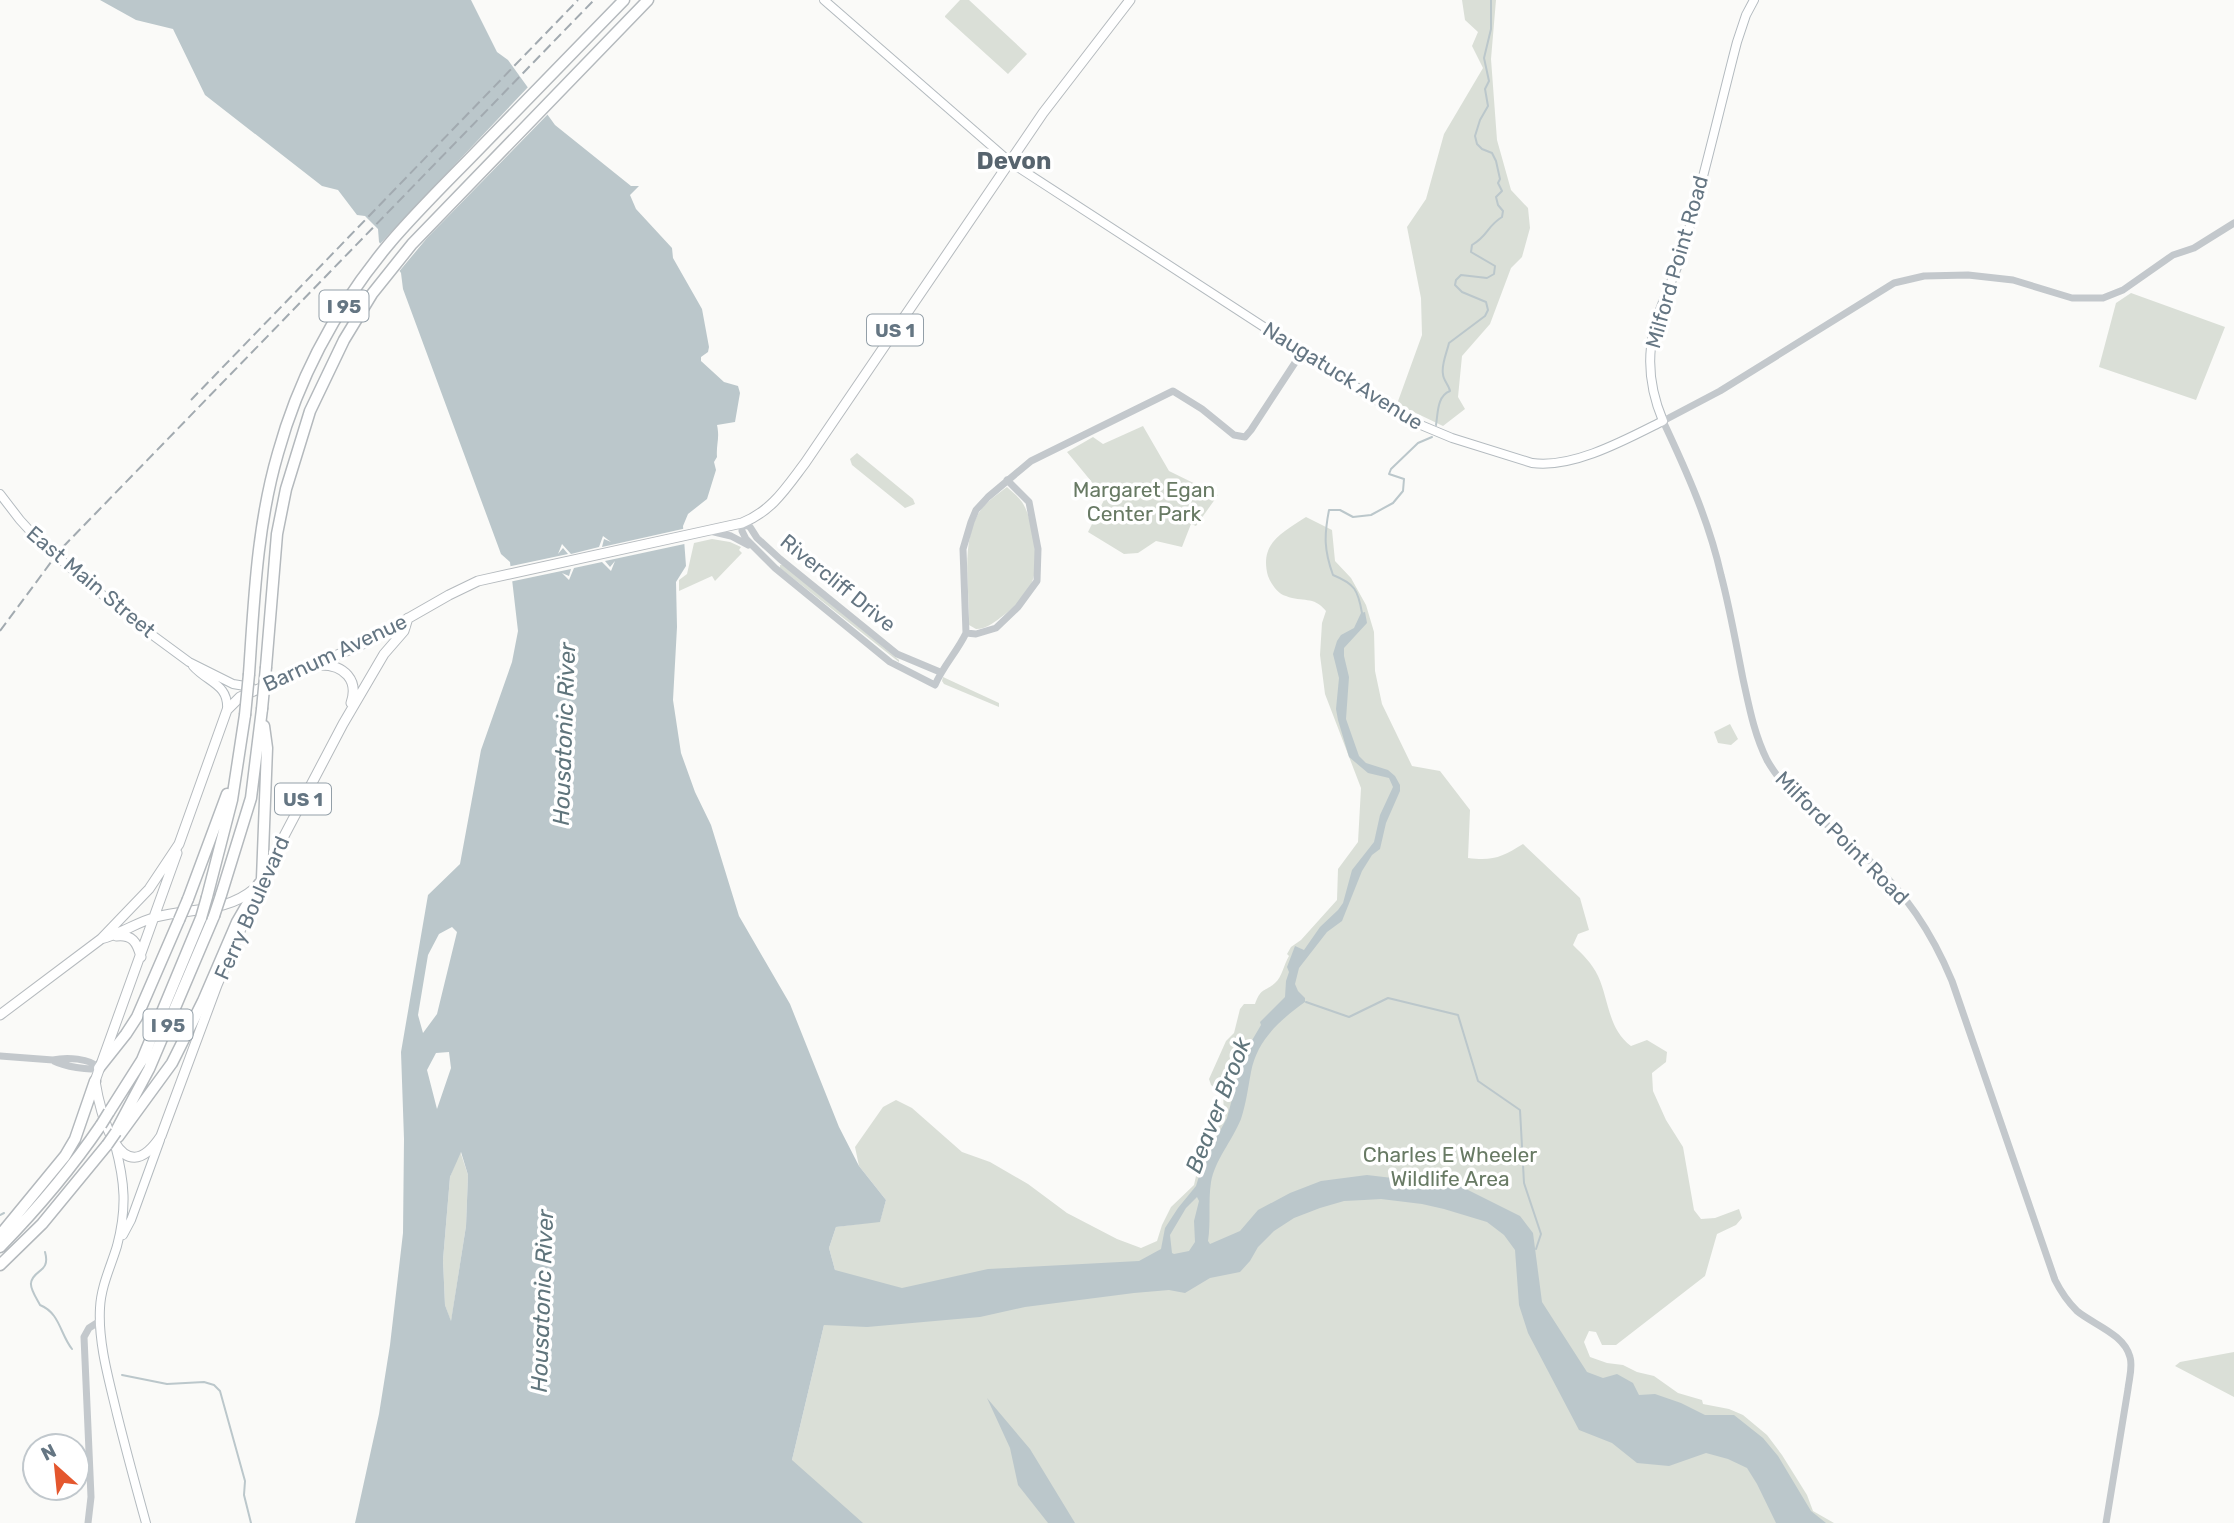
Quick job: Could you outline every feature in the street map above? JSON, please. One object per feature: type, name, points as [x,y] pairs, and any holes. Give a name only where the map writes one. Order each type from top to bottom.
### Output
[{"type":"highway","name":"I 95","points":[[0,1247],[31,1215],[81,1154],[142,1060],[201,918],[232,800],[238,765],[245,715],[260,540],[270,482],[286,426],[308,372],[335,320],[367,272],[403,228],[624,0]]},
{"type":"highway","name":"I 95","points":[[0,1265],[42,1224],[113,1142],[149,1069],[214,916],[251,798],[277,540],[287,485],[304,429],[326,373],[353,324],[386,276],[432,223],[648,0]]},
{"type":"highway","points":[[113,1142],[172,1063],[203,1001],[237,922],[260,881],[267,748],[261,709]]},
{"type":"highway","points":[[99,1068],[137,1017],[188,899],[238,765]]},
{"type":"highway","points":[[0,1236],[65,1156],[75,1139],[95,1081]]},
{"type":"main road","name":"Naugatuck Avenue","points":[[824,0],[1010,162],[1413,423],[1532,463],[1553,464],[1577,458],[1663,421]]},
{"type":"main road","name":"US 1","points":[[705,532],[742,523],[767,509],[790,484],[1064,84],[1130,0]]},
{"type":"main road","name":"Milford Point Road","points":[[1663,421],[1650,376],[1653,332],[1686,240],[1737,42],[1754,0]]},
{"type":"main road","name":"East Main Street","points":[[0,494],[41,543],[136,623],[225,692],[228,710]]},
{"type":"main road","name":"Barnum Avenue","points":[[228,710],[240,697],[365,643],[471,584],[705,532]]},
{"type":"main road","name":"Ferry Boulevard","points":[[116,1247],[131,1220],[217,985],[260,881],[348,715],[384,654],[404,631],[408,618]]},
{"type":"main road","name":"East Main Street","points":[[188,662],[233,684],[246,687],[267,685]]},
{"type":"main road","points":[[316,665],[338,667],[349,676],[354,691],[348,715]]},
{"type":"main road","name":"US 1","points":[[0,1015],[101,939],[149,889],[179,844],[228,710]]},
{"type":"main road","points":[[95,1081],[179,844]]},
{"type":"main road","points":[[176,858],[176,868],[165,903],[179,916]]},
{"type":"main road","name":"US 1","points":[[101,939],[114,936],[155,917],[179,916],[228,905],[246,895],[260,881]]},
{"type":"main road","points":[[114,936],[125,935],[132,939],[138,944],[141,957]]},
{"type":"main road","name":"Ferry Boulevard","points":[[95,1081],[125,1196],[122,1224],[104,1280],[100,1307],[101,1334],[112,1394],[146,1523]]},
{"type":"main road","points":[[113,1142],[127,1156],[138,1157],[149,1152],[161,1136]]},
{"type":"street","name":"Naugatuck Avenue","points":[[1663,421],[1720,391],[1894,283],[1936,274],[1992,277],[2013,280],[2072,298],[2095,300],[2123,290],[2173,255],[2194,248],[2234,223]]},
{"type":"street","points":[[940,672],[966,633],[963,549],[965,535],[976,510],[1007,480],[1031,461],[1173,391],[1242,438],[1249,433],[1302,352]]},
{"type":"street","name":"Milford Point Road","points":[[1663,421],[1698,500],[1716,554],[1749,706],[1761,747],[1786,786],[1886,877],[1922,921],[1937,946],[1952,981],[2055,1280],[2071,1305],[2119,1340],[2130,1356],[2130,1379],[2106,1523]]},
{"type":"street","points":[[966,633],[976,634],[996,628],[1018,607],[1037,581],[1038,549],[1029,502],[1007,480]]},
{"type":"street","name":"Rivercliff Drive","points":[[742,523],[743,534],[752,547]]},
{"type":"street","name":"Rivercliff Drive","points":[[705,532],[731,536],[752,547],[890,662],[935,685],[940,672],[905,658],[780,559],[757,538],[750,527],[742,523]]},
{"type":"street","name":"Rivercliff Drive","points":[[899,667],[905,658]]},
{"type":"street","points":[[0,1050],[12,1057]]},
{"type":"street","points":[[0,1056],[82,1060],[95,1063],[99,1068]]},
{"type":"street","points":[[88,1523],[91,1497],[84,1340],[87,1331],[100,1321]]},
{"type":"street","points":[[84,1340],[101,1334]]},
{"type":"green space","points":[[960,0],[969,0],[1027,54],[1008,74],[945,17]]},
{"type":"green space","points":[[1462,0],[1496,0],[1491,59],[1497,140],[1511,190],[1528,208],[1530,228],[1522,257],[1511,268],[1490,324],[1462,356],[1458,397],[1465,409],[1443,426],[1397,404],[1422,335],[1421,298],[1407,227],[1426,199],[1444,134],[1483,68],[1472,46],[1478,32],[1465,20]]},
{"type":"green space","points":[[2131,293],[2225,327],[2196,400],[2099,367],[2116,303]]},
{"type":"green space","name":"Margaret Egan Center Park","points":[[1143,426],[1169,471],[1218,495],[1196,526],[1191,524],[1182,547],[1156,541],[1138,553],[1124,554],[1088,532],[1105,498],[1067,452],[1093,437],[1103,444]]},
{"type":"green space","points":[[857,453],[913,499],[915,504],[905,508],[852,465],[850,459]]},
{"type":"green space","points":[[1007,487],[1026,509],[1034,541],[1034,574],[1027,591],[1017,604],[991,624],[976,629],[969,625],[967,564],[970,534],[982,508]]},
{"type":"green space","name":"Charles E Wheeler Wildlife Area","points":[[1306,517],[1332,530],[1335,561],[1351,578],[1366,605],[1374,632],[1375,671],[1382,704],[1412,766],[1440,771],[1470,810],[1468,858],[1497,857],[1523,844],[1580,898],[1589,930],[1578,934],[1573,945],[1596,971],[1613,1023],[1631,1046],[1647,1040],[1667,1052],[1666,1062],[1652,1073],[1653,1091],[1666,1120],[1683,1147],[1694,1210],[1701,1219],[1715,1218],[1739,1209],[1742,1218],[1736,1225],[1717,1234],[1705,1276],[1616,1345],[1602,1345],[1596,1332],[1589,1331],[1584,1342],[1590,1357],[1654,1376],[1678,1393],[1702,1400],[1703,1404],[1743,1415],[1767,1435],[1782,1455],[1807,1495],[1813,1511],[1834,1523],[772,1523],[792,1460],[824,1325],[835,1270],[829,1248],[836,1227],[880,1221],[886,1200],[859,1166],[855,1147],[883,1107],[896,1100],[912,1108],[962,1152],[990,1162],[1028,1184],[1067,1213],[1117,1239],[1141,1248],[1157,1241],[1171,1207],[1194,1185],[1198,1167],[1224,1114],[1223,1094],[1211,1085],[1209,1079],[1226,1041],[1234,1033],[1240,1009],[1244,1004],[1255,1004],[1261,992],[1272,986],[1281,974],[1291,947],[1301,940],[1337,900],[1338,869],[1358,842],[1361,788],[1325,694],[1320,655],[1322,623],[1326,611],[1312,601],[1280,593],[1269,579],[1266,565],[1267,555],[1275,540]]},
{"type":"green space","points":[[712,539],[741,547],[739,550],[742,553],[715,581],[712,576],[679,591],[679,580],[687,574],[694,543]]},
{"type":"green space","points":[[780,565],[783,565],[899,662],[780,568]]},
{"type":"green space","points":[[943,677],[999,703],[999,707],[944,684]]},
{"type":"green space","points":[[1730,724],[1738,739],[1731,745],[1718,743],[1714,732]]},
{"type":"green space","points":[[460,1151],[468,1175],[466,1226],[451,1322],[445,1305],[443,1260],[450,1177]]},
{"type":"green space","points":[[2234,1352],[2234,1397],[2175,1366],[2180,1362]]},
{"type":"water","name":"Housatonic River","points":[[100,0],[471,0],[497,52],[508,60],[555,125],[631,186],[639,186],[630,195],[636,209],[672,248],[673,258],[702,309],[709,347],[701,361],[724,382],[738,386],[740,393],[735,422],[717,425],[717,457],[714,462],[716,470],[707,499],[688,514],[683,526],[686,566],[676,582],[677,627],[673,700],[681,753],[711,825],[739,916],[790,1004],[839,1127],[859,1166],[886,1200],[880,1222],[836,1227],[829,1248],[835,1270],[902,1288],[988,1269],[1139,1261],[1161,1249],[1165,1228],[1196,1186],[1204,1160],[1227,1118],[1244,1054],[1261,1025],[1260,1022],[1285,997],[1289,972],[1287,967],[1295,946],[1304,950],[1320,927],[1343,903],[1352,870],[1374,842],[1380,815],[1393,787],[1389,778],[1368,773],[1349,757],[1336,709],[1339,678],[1333,654],[1341,635],[1354,628],[1361,613],[1365,612],[1367,623],[1344,648],[1349,677],[1346,719],[1359,756],[1366,763],[1388,770],[1395,776],[1400,791],[1386,823],[1380,849],[1372,855],[1362,871],[1342,921],[1327,932],[1299,968],[1295,984],[1305,1002],[1271,1032],[1258,1050],[1241,1119],[1213,1174],[1208,1241],[1210,1244],[1240,1231],[1258,1210],[1321,1181],[1367,1175],[1460,1186],[1520,1216],[1533,1233],[1542,1302],[1587,1372],[1603,1378],[1617,1374],[1633,1383],[1639,1395],[1655,1394],[1705,1415],[1734,1415],[1763,1438],[1778,1456],[1811,1511],[1826,1523],[1776,1523],[1747,1468],[1728,1459],[1706,1453],[1669,1466],[1637,1463],[1612,1443],[1579,1430],[1528,1333],[1519,1305],[1515,1250],[1504,1235],[1487,1222],[1444,1209],[1381,1199],[1344,1201],[1294,1218],[1274,1231],[1258,1247],[1240,1272],[1210,1278],[1185,1293],[1169,1290],[1134,1293],[1025,1307],[980,1317],[867,1327],[824,1325],[792,1460],[863,1523],[355,1523],[379,1414],[403,1233],[401,1052],[428,895],[460,864],[481,750],[512,662],[518,631],[510,562],[501,554],[403,289],[401,273],[379,242],[378,229],[365,216],[357,215],[338,190],[322,186],[205,95],[173,29],[136,20]],"holes":[[[452,927],[457,932],[437,1014],[423,1033],[418,1015],[428,955],[439,934]],[[449,1052],[451,1068],[437,1109],[427,1070],[436,1053]],[[461,1152],[468,1175],[466,1226],[451,1321],[445,1305],[443,1260],[450,1177]],[[1197,1197],[1199,1201],[1194,1221],[1195,1242],[1189,1251],[1174,1254],[1170,1235],[1186,1208]]]},
{"type":"water","points":[[987,1398],[1030,1449],[1075,1523],[1048,1523],[1018,1485],[1010,1448]]},
{"type":"pier","points":[[530,85],[550,112],[427,238],[397,274],[378,246]]},
{"type":"pier","points":[[687,528],[689,543],[605,561],[610,567],[615,561],[611,571],[602,562],[574,568],[569,580],[562,573],[569,576],[571,569],[509,582],[507,567],[568,554],[563,548],[558,554],[562,544],[571,554],[599,547],[603,536],[611,542],[604,539],[602,547]]},
{"type":"waterway","name":"Beaver Brook","points":[[1436,425],[1440,401],[1450,391],[1443,370],[1449,343],[1485,316],[1488,310],[1486,302],[1462,292],[1455,285],[1456,280],[1461,275],[1487,278],[1494,274],[1495,266],[1471,252],[1472,245],[1502,217],[1503,211],[1496,197],[1502,191],[1498,183],[1500,179],[1496,161],[1492,153],[1477,144],[1475,136],[1488,106],[1485,89],[1489,81],[1484,58],[1491,29],[1491,0]]},
{"type":"waterway","name":"Beaver Brook","points":[[1362,613],[1354,589],[1333,575],[1330,566],[1326,550],[1329,510],[1340,510],[1353,517],[1371,515],[1393,503],[1403,491],[1404,479],[1389,474],[1391,469],[1418,443],[1432,437]]},
{"type":"waterway","points":[[1306,1002],[1349,1017],[1388,998],[1458,1015],[1478,1081],[1520,1110],[1524,1183],[1541,1234],[1536,1249]]},
{"type":"waterway","points":[[0,1215],[4,1213]]},
{"type":"waterway","points":[[45,1252],[46,1264],[32,1279],[32,1288],[40,1305],[56,1318],[72,1349]]},
{"type":"waterway","points":[[122,1375],[167,1384],[204,1382],[214,1385],[220,1391],[245,1481],[244,1495],[251,1523]]},
{"type":"railway","points":[[191,400],[578,0]]},
{"type":"railway","points":[[0,631],[60,550],[594,0]]},
{"type":"district","name":"Devon","points":[[1014,161]]}]
